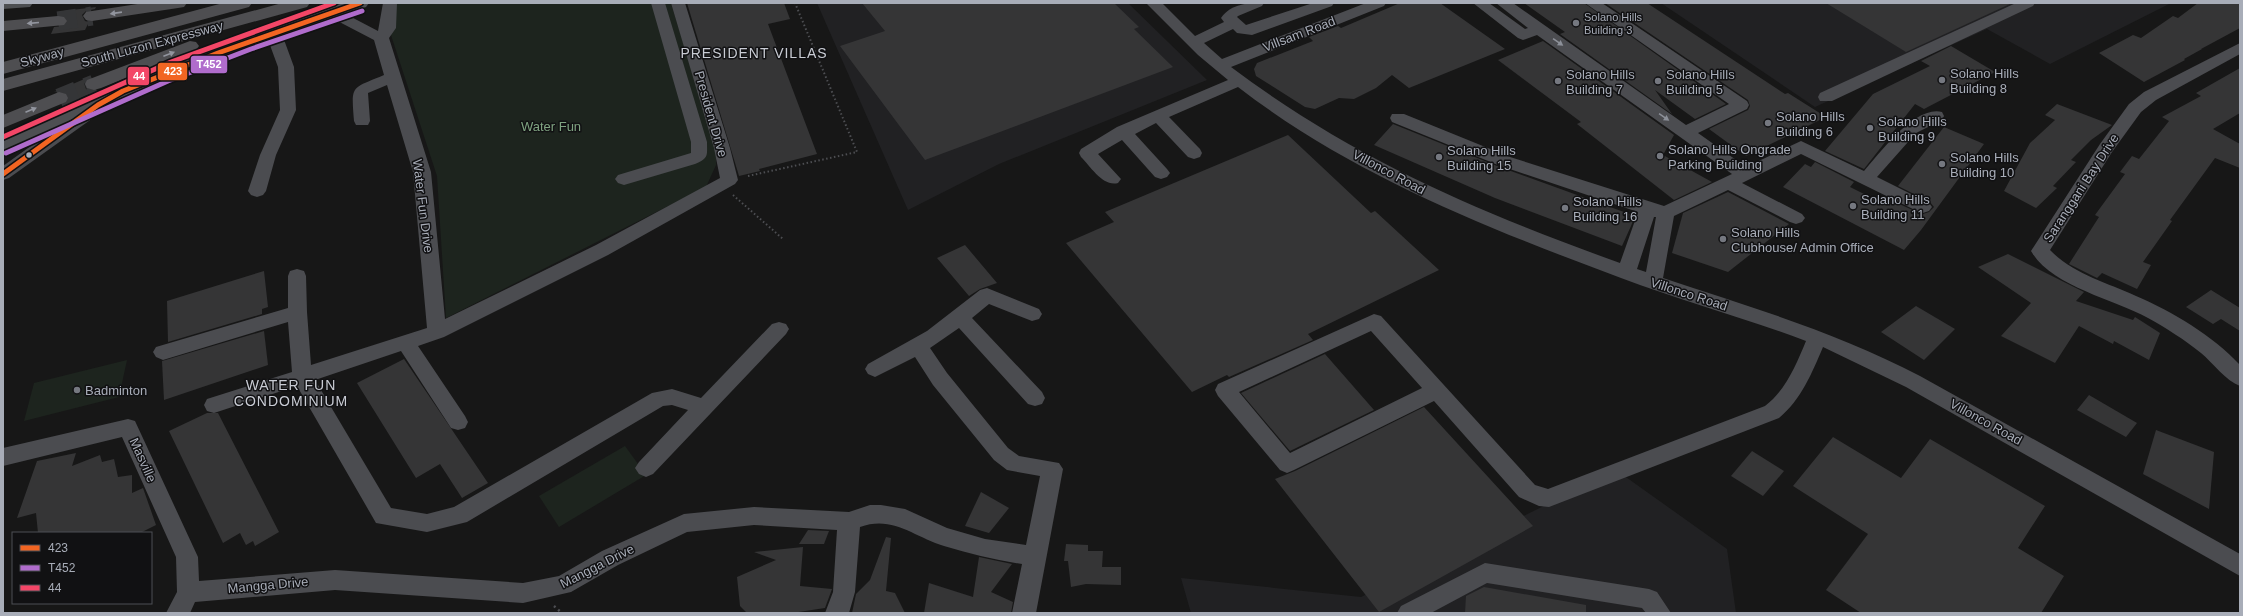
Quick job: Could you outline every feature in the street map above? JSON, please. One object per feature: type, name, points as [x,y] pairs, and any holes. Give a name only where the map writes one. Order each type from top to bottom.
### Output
[{"type":"highway","points":[[92,16],[178,3]]},
{"type":"highway","name":"South Luzon Expressway","points":[[3,61],[219,3]]},
{"type":"highway","name":"Skyway","points":[[3,68],[244,3]]},
{"type":"highway","name":"Skyway","points":[[3,77],[276,3]]},
{"type":"highway","name":"South Luzon Expressway","points":[[3,85],[301,3]]},
{"type":"highway","points":[[94,84],[264,18],[311,3]]},
{"type":"highway","points":[[3,26],[58,21]]},
{"type":"highway","points":[[3,122],[59,98]]},
{"type":"main road","points":[[3,4],[24,3]]},
{"type":"main road","points":[[3,146],[123,91],[278,31],[360,3]]},
{"type":"street","points":[[331,12],[381,38],[388,28],[390,3]]},
{"type":"street","points":[[624,179],[699,156],[699,142],[658,3]]},
{"type":"street","name":"President Drive","points":[[678,3],[722,148],[726,183]]},
{"type":"street","name":"Villonco Road","points":[[1153,3],[1219,66],[1239,81],[1294,120],[1400,180],[1451,204],[1626,273],[1845,348],[1927,388],[2183,531],[2240,566]]},
{"type":"street","points":[[1257,3],[1230,14],[1229,18],[1242,30],[1252,30],[1327,3]]},
{"type":"street","name":"Villsam Road","points":[[1219,66],[1379,3]]},
{"type":"street","points":[[1480,3],[1523,34],[1538,29]]},
{"type":"street","points":[[1504,3],[1538,29],[1744,174]]},
{"type":"street","points":[[1592,3],[1741,105],[1686,132]]},
{"type":"street","points":[[1826,97],[2028,3]]},
{"type":"street","points":[[1194,42],[1234,23]]},
{"type":"street","points":[[257,191],[268,155],[288,110],[286,67],[275,37],[278,31]]},
{"type":"street","name":"Water Fun Drive","points":[[381,38],[422,172],[437,332]]},
{"type":"street","name":"Saranggani Bay Drive","points":[[2240,48],[2150,96],[2135,108],[2106,148],[2040,251],[2047,260],[2061,269],[2142,306],[2193,338],[2231,367],[2240,378]]},
{"type":"street","points":[[362,121],[360,94],[362,90],[393,77]]},
{"type":"street","points":[[1112,179],[1087,153],[1123,132],[1157,115],[1239,81]]},
{"type":"street","points":[[3,174],[98,105],[123,91]]},
{"type":"street","points":[[1157,115],[1194,153]]},
{"type":"street","points":[[1866,179],[1910,129],[1936,116]]},
{"type":"street","points":[[1398,118],[1504,161],[1648,209],[1666,213],[1801,147],[1923,206]]},
{"type":"street","points":[[1123,132],[1161,173]]},
{"type":"street","points":[[1727,182],[1796,218]]},
{"type":"street","points":[[214,405],[437,332],[602,250],[726,183]]},
{"type":"street","points":[[1626,273],[1648,209]]},
{"type":"street","points":[[1653,282],[1666,213]]},
{"type":"street","points":[[1633,251],[1657,259]]},
{"type":"street","points":[[297,276],[297,312],[302,376],[384,516],[427,523],[459,515],[659,399],[672,397],[704,407]]},
{"type":"street","points":[[875,369],[918,346],[961,318],[987,294],[1032,314]]},
{"type":"street","points":[[163,352],[297,312]]},
{"type":"street","points":[[961,318],[1035,398]]},
{"type":"street","points":[[1437,390],[1287,464],[1225,390],[1374,321],[1437,390],[1527,491],[1539,497],[1549,498],[1772,412],[1782,406],[1806,364],[1817,338]]},
{"type":"street","points":[[646,468],[778,329]]},
{"type":"street","points":[[405,342],[458,422]]},
{"type":"street","points":[[918,346],[940,379],[1001,454],[1014,464],[1052,470],[1024,613]]},
{"type":"street","name":"Masville","points":[[3,457],[128,427],[187,557],[188,592],[178,613]]},
{"type":"street","name":"Mangga Drive","points":[[188,592],[335,580],[523,593],[563,585],[610,558],[684,523],[754,516],[850,521],[870,514],[881,514],[905,518],[942,536],[985,549],[1035,556]]},
{"type":"street","points":[[837,613],[844,592],[850,521]]},
{"type":"street","points":[[1410,613],[1485,573],[1649,599],[1659,613]]},
{"type":"path","points":[[726,183],[857,152],[794,3]]},
{"type":"path","points":[[726,183],[783,239]]},
{"type":"shaded area","points":[[817,3],[1128,3],[1207,80],[999,164],[908,210]]},
{"type":"shaded area","points":[[1661,3],[2171,3],[2050,64],[1987,29],[1815,107]]},
{"type":"shaded area","points":[[1616,470],[1727,549],[1736,613],[1191,613],[1181,578],[1361,597]]},
{"type":"green space","name":"Water Fun","points":[[396,3],[671,3],[716,150],[716,165],[706,187],[446,318],[437,176],[389,29]]},
{"type":"green space","name":"Badminton","points":[[127,360],[119,397],[24,421],[34,383]]},
{"type":"green space","points":[[625,446],[646,475],[559,527],[539,496]]},
{"type":"building","points":[[687,3],[784,3],[790,19],[768,24],[817,154],[759,169],[760,171],[739,176]]},
{"type":"building","points":[[862,3],[1114,3],[1139,27],[1134,29],[1173,67],[925,160],[840,46],[885,31]]},
{"type":"building","points":[[1400,3],[1440,3],[1505,49],[1409,88],[1392,75],[1376,88],[1354,99],[1339,98],[1315,109],[1305,107],[1256,76],[1254,69],[1257,63],[1313,41],[1309,37],[1338,26],[1341,28]]},
{"type":"building","points":[[1524,3],[1584,3],[1726,104],[1695,119],[1655,90],[1672,114],[1560,34],[1565,32]]},
{"type":"building","points":[[1605,3],[1647,3],[1785,94],[1788,93],[1826,117],[1746,156],[1709,129],[1748,110],[1750,106],[1748,100]]},
{"type":"building","points":[[1826,3],[2012,3],[1906,52]]},
{"type":"building","points":[[2198,3],[2240,3],[2240,28],[2144,82],[2099,53],[2133,35],[2141,38],[2173,16],[2178,18]]},
{"type":"building","points":[[96,7],[95,9],[86,11],[82,15],[85,21],[89,22],[85,30],[51,34],[54,27],[64,26],[68,22],[65,16],[61,15],[63,11]]},
{"type":"building","points":[[1543,41],[1674,135],[1663,155],[1712,182],[1674,200],[1577,124],[1581,122],[1498,60]]},
{"type":"building","points":[[1951,46],[1995,72],[1924,109],[1915,104],[1864,169],[1825,151],[1873,94],[1930,66],[1921,61]]},
{"type":"building","points":[[2240,68],[2240,113],[2213,129],[2240,144],[2240,168],[2215,158],[2170,220],[2172,221],[2143,262],[2151,265],[2137,289],[2102,273],[2097,278],[2069,264],[2099,217],[2095,215],[2125,174],[2120,172],[2132,156],[2139,159],[2169,121],[2162,117],[2201,96],[2196,93]]},
{"type":"building","points":[[89,77],[84,83],[86,89],[94,91],[99,90],[64,105],[69,99],[67,93],[59,91],[54,92]]},
{"type":"building","points":[[2057,104],[2112,125],[2091,140],[2071,160],[2076,162],[2053,186],[2057,188],[2036,208],[2004,191],[2030,143],[2055,120],[2045,115]]},
{"type":"building","points":[[1393,124],[1497,166],[1635,216],[1622,246],[1495,198],[1374,145]]},
{"type":"building","points":[[1944,127],[1984,144],[1921,230],[1904,250],[1783,187],[1805,164],[1811,167],[1815,162],[1854,182],[1850,187],[1884,204],[1888,199],[1923,214],[1929,212],[1934,207],[1930,202],[1898,186]]},
{"type":"building","points":[[1288,135],[1371,213],[1375,211],[1439,270],[1308,334],[1313,340],[1229,377],[1227,375],[1192,392],[1066,243],[1114,222],[1105,212]]},
{"type":"building","name":"Solano Hills Clubhouse/ Admin Office","points":[[1728,192],[1789,224],[1728,272],[1672,253],[1683,213]]},
{"type":"building","points":[[965,245],[997,283],[980,289],[969,296],[937,258]]},
{"type":"building","points":[[2008,254],[2084,292],[2076,301],[2133,320],[2135,317],[2160,333],[2149,360],[2114,341],[2113,344],[2079,326],[2055,363],[2001,336],[2031,303],[1978,267]]},
{"type":"building","points":[[264,271],[268,307],[262,309],[262,314],[168,342],[167,301]]},
{"type":"building","points":[[2211,290],[2240,308],[2240,331],[2221,319],[2213,324],[2186,307]]},
{"type":"building","points":[[1916,306],[1955,329],[1924,360],[1881,332]]},
{"type":"building","points":[[264,331],[268,365],[164,400],[162,361]]},
{"type":"building","points":[[1325,354],[1374,410],[1290,451],[1241,393]]},
{"type":"building","points":[[404,359],[488,483],[462,498],[440,464],[416,478],[357,383]]},
{"type":"building","points":[[2089,395],[2137,423],[2126,437],[2077,410]]},
{"type":"building","points":[[1424,407],[1533,526],[1379,612],[1275,479],[1295,471]]},
{"type":"building","points":[[207,413],[218,413],[279,532],[255,546],[253,541],[246,545],[240,533],[223,543],[169,431]]},
{"type":"building","points":[[2156,430],[2214,452],[2209,509],[2143,474]]},
{"type":"building","points":[[1833,437],[1901,478],[1930,439],[2045,506],[2018,548],[2064,576],[2041,613],[1861,613],[1826,590],[1868,534],[1793,486]]},
{"type":"building","points":[[1752,451],[1784,471],[1763,496],[1731,476]]},
{"type":"building","points":[[76,453],[72,466],[100,455],[102,462],[114,459],[118,477],[132,475],[132,493],[143,488],[156,525],[142,532],[38,532],[36,513],[17,518],[37,461]]},
{"type":"building","points":[[981,492],[1009,508],[989,533],[965,526]]},
{"type":"building","points":[[808,530],[829,531],[824,544],[799,544]]},
{"type":"building","points":[[886,537],[891,538],[886,591],[895,593],[905,613],[852,613],[856,594],[870,580]]},
{"type":"building","points":[[1066,544],[1088,545],[1088,551],[1103,551],[1102,567],[1121,567],[1121,585],[1086,584],[1071,587],[1068,561],[1064,561]]},
{"type":"building","points":[[803,547],[800,586],[832,589],[825,608],[792,613],[747,613],[740,606],[737,577],[776,560],[754,552]]},
{"type":"building","points":[[979,557],[1012,564],[991,592],[1013,602],[1011,613],[924,613],[929,583],[973,597]]},
{"type":"building","points":[[1484,587],[1586,605],[1586,613],[1465,613],[1466,596]]},
{"type":"tunnel","points":[[58,21],[92,16]]},
{"type":"tunnel","points":[[59,98],[94,84]]},
{"type":"transit line","name":"44","points":[[3,137],[171,62],[334,3]]},
{"type":"transit line","name":"423","points":[[3,174],[98,105],[123,91],[218,53],[360,3]]},
{"type":"transit line","name":"T452","points":[[6,153],[168,81],[251,49],[362,11]]},
{"type":"place","name":"Solano Hills Building 3","points":[[1576,23]]},
{"type":"place","name":"Solano Hills Building 8","points":[[1942,80]]},
{"type":"place","name":"Solano Hills Building 7","points":[[1558,81]]},
{"type":"place","name":"Solano Hills Building 5","points":[[1658,81]]},
{"type":"place","name":"Solano Hills Building 6","points":[[1768,123]]},
{"type":"place","name":"Solano Hills Building 9","points":[[1870,128]]},
{"type":"place","name":"Solano Hills Ongrade Parking Building","points":[[1660,156]]},
{"type":"place","name":"Solano Hills Building 15","points":[[1439,157]]},
{"type":"place","name":"Solano Hills Building 10","points":[[1942,164]]},
{"type":"place","name":"Solano Hills Building 11","points":[[1853,206]]},
{"type":"place","name":"Solano Hills Building 16","points":[[1565,208]]},
{"type":"place","name":"Solano Hills Clubhouse/ Admin Office","points":[[1723,239]]},
{"type":"place","name":"Badminton","points":[[77,390]]},
{"type":"district","name":"PRESIDENT VILLAS","points":[[754,53]]},
{"type":"district","name":"WATER FUN CONDOMINIUM","points":[[291,394]]}]
